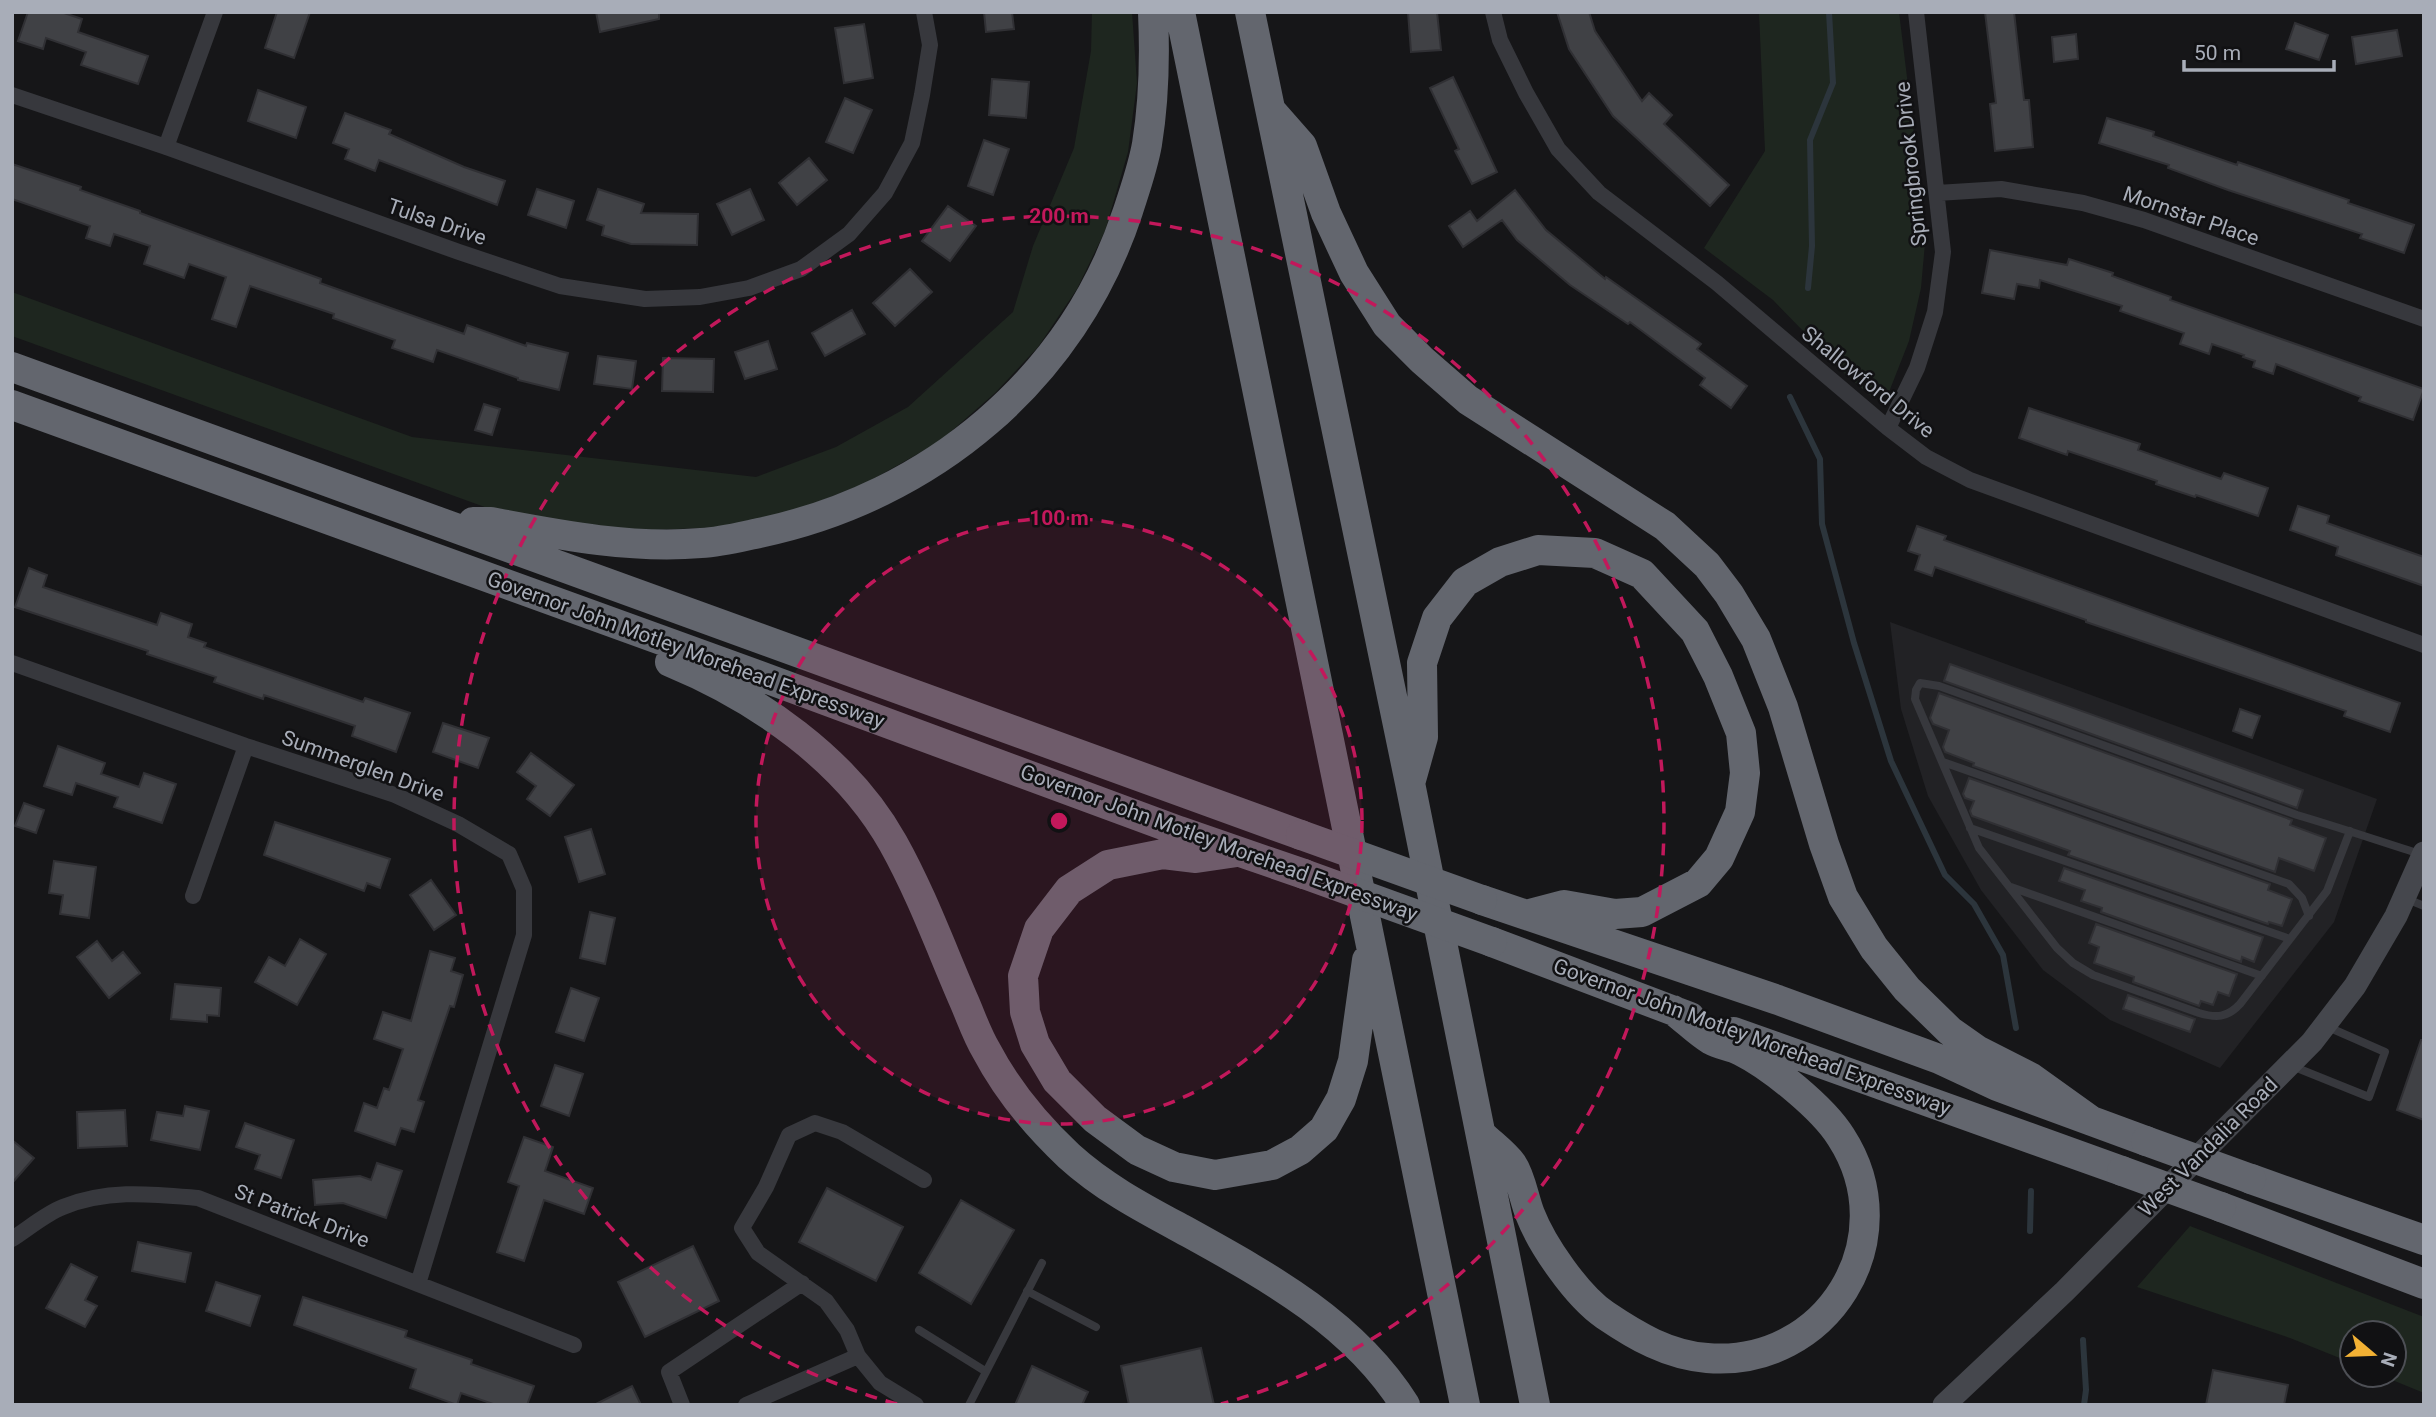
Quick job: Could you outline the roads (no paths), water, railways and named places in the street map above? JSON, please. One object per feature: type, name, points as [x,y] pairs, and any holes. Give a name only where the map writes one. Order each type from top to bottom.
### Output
[{"type":"highway","points":[[442,523],[491,522],[614,542],[702,543],[790,527],[837,512],[915,474],[954,449],[1023,390],[1053,353],[1097,285],[1119,239],[1146,147],[1154,62],[1153,12]]},
{"type":"highway","points":[[1180,12],[1465,1405]]},
{"type":"highway","points":[[1250,12],[1410,783],[1535,1405]]},
{"type":"highway","points":[[1270,110],[1302,146],[1326,214],[1354,273],[1387,325],[1468,400],[1665,526],[1707,565],[1729,594],[1756,639],[1783,707],[1824,844],[1843,897],[1874,948],[1899,979],[1950,1031],[1977,1050],[2030,1077],[2090,1120]]},
{"type":"highway","name":"Governor John Motley Morehead Expressway","points":[[12,367],[1482,900],[1778,1000],[1939,1059],[1997,1086],[2424,1240]]},
{"type":"highway","name":"Governor John Motley Morehead Expressway","points":[[12,405],[1179,831],[1242,851],[2221,1207],[2424,1284]]},
{"type":"highway","points":[[1410,783],[1423,737],[1422,663],[1437,618],[1465,582],[1500,562],[1538,550],[1595,553],[1642,574],[1695,631],[1718,676],[1741,733],[1745,773],[1740,813],[1719,858],[1698,883],[1642,912],[1615,914],[1564,905],[1526,915]]},
{"type":"highway","points":[[482,576],[592,631],[722,686],[813,748],[844,778],[871,810],[892,842],[916,890],[985,1049],[1011,1091],[1039,1126],[1105,1185],[1268,1278],[1314,1309],[1363,1351],[1405,1405]]},
{"type":"highway","points":[[1242,851],[1196,858],[1163,854],[1108,865],[1069,890],[1039,929],[1023,976],[1025,1012],[1035,1044],[1057,1081],[1095,1119],[1137,1150],[1174,1167],[1215,1175],[1272,1165],[1300,1150],[1325,1129],[1341,1098],[1353,1062],[1357,1016],[1370,943]]},
{"type":"highway","points":[[1481,1134],[1513,1165],[1531,1217],[1555,1259],[1602,1313],[1647,1342],[1706,1358],[1730,1358],[1779,1347],[1802,1334],[1824,1316],[1837,1298],[1861,1251],[1867,1218],[1864,1192],[1855,1163],[1841,1136],[1821,1112],[1787,1082],[1742,1051],[1712,1040],[1674,1010]]},
{"type":"main road","name":"West Vandalia Road","points":[[1944,1405],[2065,1292],[2290,1065],[2325,1026],[2356,986],[2396,916],[2414,902],[2423,854]]},
{"type":"street","points":[[166,147],[215,12]]},
{"type":"street","name":"Tulsa Drive","points":[[12,94],[459,253],[560,286],[645,299],[700,297],[749,288],[801,269],[849,234],[885,193],[912,143],[930,45],[924,12]]},
{"type":"street","name":"Shallowford Drive","points":[[1493,12],[1500,40],[1545,127],[1558,149],[1599,193],[1717,283],[1926,457],[1970,480],[2424,645]]},
{"type":"street","name":"Springbrook Drive","points":[[1888,428],[1917,368],[1934,312],[1943,252],[1916,12]]},
{"type":"street","name":"Mornstar Place","points":[[1937,193],[2001,189],[2083,203],[2144,220],[2424,319]]},
{"type":"street","name":"Summerglen Drive","points":[[12,663],[246,746],[395,795],[457,824],[509,854],[524,889],[524,935],[418,1284]]},
{"type":"street","points":[[193,896],[246,746]]},
{"type":"street","points":[[916,1405],[880,1383],[858,1356],[847,1330],[826,1301],[758,1253],[742,1227],[766,1187],[789,1135],[815,1123],[842,1132],[924,1180]]},
{"type":"street","name":"St Patrick Drive","points":[[12,1239],[61,1207],[98,1196],[137,1192],[198,1198],[573,1345]]},
{"type":"street","points":[[682,1405],[669,1372],[802,1283]]},
{"type":"street","points":[[747,1405],[858,1356]]},
{"type":"lane","points":[[2350,831],[2328,891],[2234,1011],[2222,1017],[2199,1013],[2093,975],[2073,963],[2057,948],[1979,848],[1915,698],[1916,690],[1920,683],[1939,686],[2297,815],[2350,831],[2423,854]]},
{"type":"lane","points":[[1942,762],[2289,884],[2302,898],[2309,916]]},
{"type":"lane","points":[[1970,828],[2290,939]]},
{"type":"lane","points":[[2009,886],[2262,975]]},
{"type":"lane","points":[[2290,1065],[2369,1097],[2385,1052],[2325,1026]]},
{"type":"lane","points":[[969,1405],[1042,1263]]},
{"type":"lane","points":[[1027,1291],[1096,1327]]},
{"type":"lane","points":[[919,1330],[985,1371]]},
{"type":"waterway","points":[[1808,288],[1812,246],[1810,140],[1833,83],[1829,12]]},
{"type":"waterway","points":[[1790,397],[1820,459],[1822,524],[1854,643],[1891,761],[1945,875],[1974,904],[2003,955],[2016,1028]]},
{"type":"waterway","points":[[2030,1231],[2031,1191]]},
{"type":"waterway","points":[[2083,1340],[2086,1390],[2084,1405]]}]
